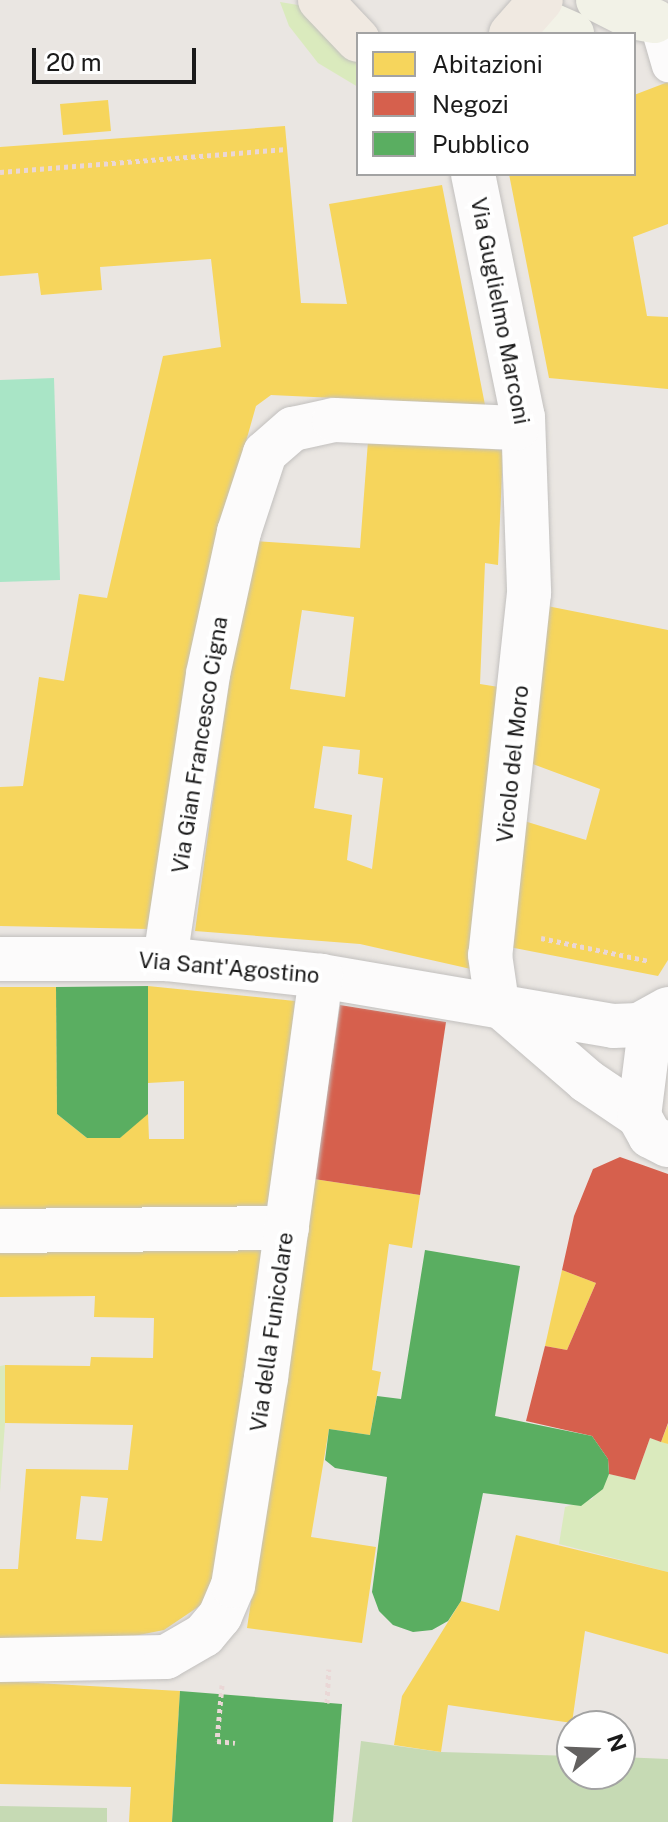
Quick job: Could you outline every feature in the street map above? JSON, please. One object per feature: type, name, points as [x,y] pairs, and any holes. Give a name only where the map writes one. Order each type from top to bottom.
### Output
[{"type":"main road","points":[[320,0],[356,38]]},
{"type":"street","points":[[598,0],[610,9],[649,24]]},
{"type":"street","points":[[528,17],[567,32]]},
{"type":"street","name":"Via Guglielmo Marconi","points":[[473,176],[523,417],[531,597]]},
{"type":"street","name":"Via Gian Francesco Cigna","points":[[165,959],[208,674],[239,532],[258,469],[276,440],[312,423],[369,421],[517,428]]},
{"type":"street","name":"Vicolo del Moro","points":[[477,1000],[497,938],[531,597]]},
{"type":"street","name":"Via Sant'Agostino","points":[[0,959],[165,959],[321,976],[477,1000],[613,1026],[660,1015]]},
{"type":"street","name":"Via della Funicolare","points":[[0,1660],[166,1657],[204,1635],[220,1616],[233,1586],[321,976]]},
{"type":"street","points":[[477,1000],[656,1134]]},
{"type":"street","points":[[656,1134],[660,1015]]},
{"type":"street","points":[[0,1231],[287,1228]]},
{"type":"lane","points":[[649,24],[668,66]]},
{"type":"path","points":[[0,172],[287,149]]},
{"type":"path","points":[[497,938],[665,964]]},
{"type":"path","points":[[327,1703],[329,1669]]},
{"type":"path","points":[[221,1695],[217,1741],[235,1743]]},
{"type":"green space","points":[[280,2],[310,7],[356,50],[356,86],[318,63],[289,26]]},
{"type":"green space","points":[[54,378],[60,580],[0,582],[0,380]]},
{"type":"green space","points":[[5,1365],[5,1423],[0,1492],[0,1366]]},
{"type":"green space","points":[[650,1438],[668,1444],[668,1572],[559,1544],[565,1507],[592,1499],[609,1474],[635,1480]]},
{"type":"green space","points":[[361,1741],[441,1752],[556,1756],[556,1790],[636,1790],[636,1758],[668,1759],[668,1822],[352,1822]]},
{"type":"green space","points":[[0,1806],[107,1808],[107,1822],[0,1822]]},
{"type":"building: Abitazioni","points":[[668,82],[668,224],[633,237],[647,316],[668,317],[668,389],[549,378],[509,176],[636,176],[636,94]]},
{"type":"building: Abitazioni","points":[[108,100],[111,131],[63,135],[60,104]]},
{"type":"building: Abitazioni","points":[[285,126],[301,303],[347,304],[329,204],[442,185],[485,405],[271,395],[256,406],[223,523],[150,929],[0,926],[0,787],[23,786],[39,677],[64,681],[79,594],[107,598],[163,356],[221,347],[211,259],[100,267],[102,290],[41,295],[38,273],[0,276],[0,147]]},
{"type":"building: Abitazioni","points":[[368,441],[503,450],[498,565],[485,563],[480,684],[505,688],[471,969],[360,944],[195,931],[226,701],[254,541],[360,548]],"holes":[[[302,610],[354,617],[345,697],[290,689]],[[323,746],[360,750],[358,774],[383,778],[372,869],[347,860],[352,815],[314,808]]]},
{"type":"building: Abitazioni","points":[[542,605],[668,630],[668,960],[658,976],[504,946],[521,820],[586,840],[600,789],[530,763]]},
{"type":"building: Abitazioni","points":[[148,986],[295,1001],[271,1211],[0,1215],[0,987],[56,987],[57,1114],[87,1138],[120,1138],[142,1114],[148,1114],[149,1139],[184,1139],[184,1081],[148,1083]]},
{"type":"building: Abitazioni","points":[[314,1179],[420,1195],[412,1248],[389,1244],[372,1370],[381,1372],[370,1435],[329,1429],[311,1537],[376,1547],[362,1643],[247,1628]]},
{"type":"building: Abitazioni","points":[[267,1244],[214,1582],[201,1605],[164,1630],[129,1637],[0,1640],[0,1569],[18,1569],[26,1469],[128,1470],[133,1425],[5,1423],[5,1365],[90,1366],[91,1357],[153,1358],[154,1318],[94,1317],[95,1296],[0,1297],[0,1246]],"holes":[[[81,1496],[108,1498],[102,1541],[76,1539]]]},
{"type":"building: Abitazioni","points":[[562,1270],[596,1283],[567,1350],[545,1346]]},
{"type":"building: Abitazioni","points":[[668,1424],[668,1444],[661,1442]]},
{"type":"building: Abitazioni","points":[[516,1535],[668,1572],[668,1654],[585,1631],[574,1710],[556,1710],[556,1721],[448,1705],[441,1752],[394,1745],[402,1696],[461,1601],[499,1611]]},
{"type":"building: Abitazioni","points":[[0,1681],[180,1691],[172,1822],[129,1822],[131,1787],[0,1784]]},
{"type":"building: Negozi","points":[[340,1005],[446,1022],[420,1195],[314,1179]]},
{"type":"building: Negozi","points":[[620,1157],[668,1174],[668,1423],[661,1442],[650,1438],[635,1480],[609,1474],[608,1459],[592,1436],[526,1421],[545,1346],[567,1350],[596,1283],[562,1270],[574,1216],[593,1169]]},
{"type":"building: Pubblico","points":[[148,986],[148,1114],[120,1138],[87,1138],[57,1114],[56,987]]},
{"type":"building: Pubblico","points":[[425,1250],[520,1266],[495,1416],[592,1436],[608,1459],[609,1474],[603,1489],[581,1506],[483,1493],[461,1601],[448,1621],[432,1630],[413,1632],[393,1625],[379,1611],[372,1592],[387,1477],[335,1468],[325,1460],[329,1429],[370,1435],[377,1396],[401,1399]]},
{"type":"building: Pubblico","points":[[180,1691],[342,1704],[333,1822],[172,1822]]}]
